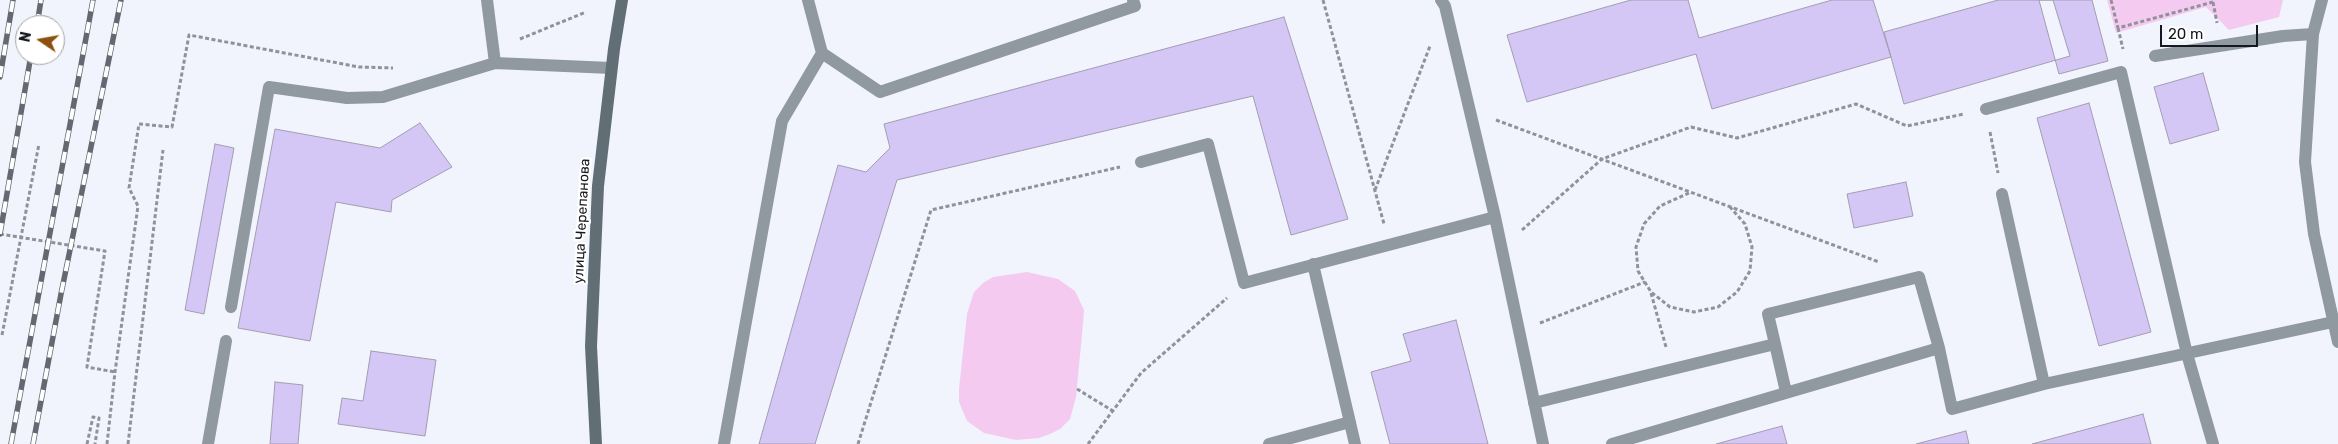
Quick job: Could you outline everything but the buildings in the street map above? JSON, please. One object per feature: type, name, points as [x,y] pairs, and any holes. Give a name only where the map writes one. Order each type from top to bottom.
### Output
[{"type":"main road","name":"улица Черепанова","points":[[596,444],[591,346],[598,186],[611,68],[622,0]]},
{"type":"street","points":[[487,0],[494,57]]},
{"type":"street","points":[[808,0],[822,53],[880,92],[1135,6],[1133,0]]},
{"type":"street","points":[[1441,0],[1445,6],[1495,217],[1543,444]]},
{"type":"street","points":[[2322,0],[2313,34],[2305,162],[2314,234],[2338,342]]},
{"type":"street","points":[[2155,56],[2283,36],[2313,34]]},
{"type":"street","points":[[724,444],[782,121],[822,53]]},
{"type":"street","points":[[231,307],[269,88],[347,98],[383,98],[494,57],[611,68]]},
{"type":"street","points":[[1986,109],[2122,72],[2187,354],[2213,444]]},
{"type":"street","points":[[1141,162],[1208,144],[1244,283],[1495,217]]},
{"type":"street","points":[[2002,194],[2044,384]]},
{"type":"street","points":[[1313,264],[1355,444]]},
{"type":"street","points":[[1786,392],[1768,314],[1919,277],[1939,348],[1952,409],[2044,384],[2333,322]]},
{"type":"street","points":[[208,444],[226,341]]},
{"type":"street","points":[[1534,403],[1775,344]]},
{"type":"street","points":[[1612,444],[1939,348]]},
{"type":"street","points":[[1269,444],[1350,422]]},
{"type":"path","points":[[1323,0],[1389,244]]},
{"type":"path","points":[[2111,0],[2118,28],[2213,2],[2214,0]]},
{"type":"path","points":[[494,57],[586,12]]},
{"type":"path","points":[[107,444],[138,206],[129,188],[139,124],[172,127],[189,35],[359,67]]},
{"type":"path","points":[[1375,190],[1431,43]]},
{"type":"path","points":[[1501,249],[1602,159],[1691,127],[1737,138],[1856,104],[1907,126],[1986,109],[2002,194]]},
{"type":"path","points":[[1469,110],[1883,264]]},
{"type":"path","points":[[2,335],[19,238],[39,144]]},
{"type":"path","points":[[128,444],[163,150]]},
{"type":"path","points":[[858,444],[931,210],[1141,162]]},
{"type":"path","points":[[1672,370],[1651,292],[1638,271],[1636,247],[1644,224],[1660,206],[1690,192]]},
{"type":"path","points":[[1651,292],[1670,306],[1694,312],[1718,307],[1737,292],[1750,271],[1752,247],[1745,224],[1729,206]]},
{"type":"path","points":[[0,234],[105,251],[87,367],[115,372]]},
{"type":"path","points":[[1519,332],[1645,282]]},
{"type":"path","points":[[1088,444],[1141,373],[1244,283]]},
{"type":"path","points":[[1077,389],[1113,411]]},
{"type":"path","points":[[87,444],[93,417],[99,418],[95,444]]},
{"type":"shaded area","points":[[2107,0],[2283,0],[2279,17],[2229,30],[2206,7],[2116,33]]},
{"type":"shaded area","points":[[1027,272],[1058,279],[1075,291],[1084,310],[1076,397],[1070,419],[1060,429],[1050,434],[1039,438],[1016,440],[984,433],[967,421],[959,402],[959,389],[967,314],[974,292],[993,277]]},
{"type":"railway","points":[[0,77],[13,0]]},
{"type":"railway","points":[[39,15],[41,0]]},
{"type":"railway","points":[[11,444],[93,0]]},
{"type":"railway","points":[[33,444],[61,294],[121,0]]},
{"type":"railway","points":[[0,234],[29,65]]}]
